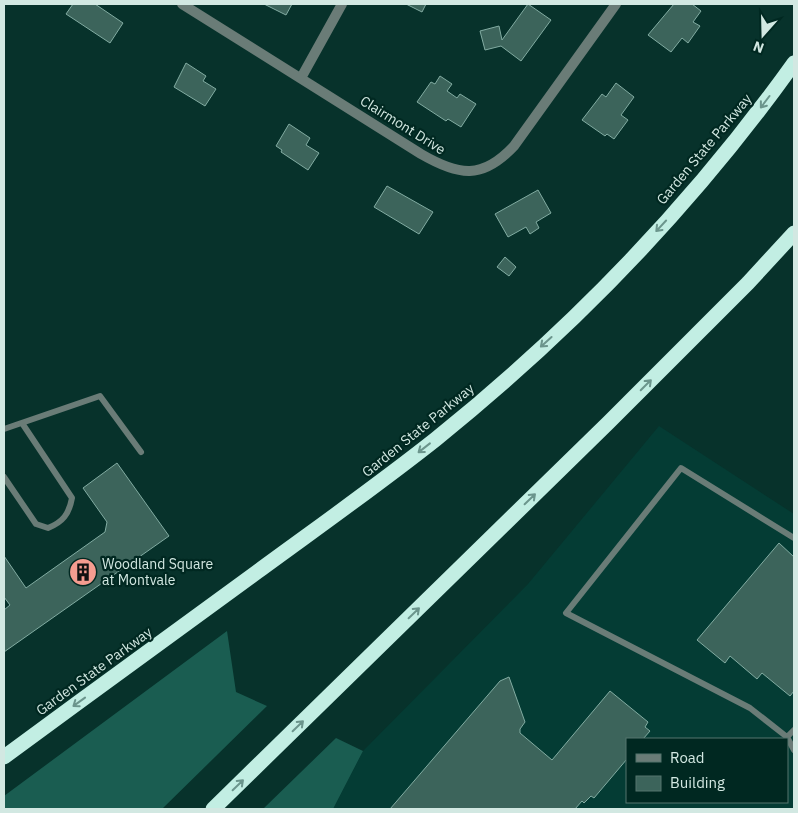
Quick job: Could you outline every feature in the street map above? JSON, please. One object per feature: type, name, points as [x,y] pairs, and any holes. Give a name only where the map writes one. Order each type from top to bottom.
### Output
[{"type":"highway","name":"Garden State Parkway","points":[[4,757],[368,491],[437,438],[500,384],[576,314],[681,205],[736,140],[794,63]]},
{"type":"highway","points":[[213,809],[608,423],[748,283],[794,232]]},
{"type":"street","name":"Clairmont Drive","points":[[182,4],[436,163],[450,170],[474,172],[495,163],[514,146],[616,4]]},
{"type":"street","points":[[301,78],[342,4]]},
{"type":"lane","points":[[4,429],[100,396],[141,452]]},
{"type":"lane","points":[[4,477],[36,524],[48,528],[60,523],[69,511],[72,498],[22,423]]},
{"type":"lane","points":[[791,738],[736,700],[566,613],[682,468],[794,538]]},
{"type":"lane","points":[[794,730],[791,738],[794,750]]},
{"type":"shaded area","points":[[659,426],[794,514],[794,809],[333,809],[363,751],[528,584]]},
{"type":"shaded area","points":[[227,631],[236,692],[267,706],[162,809],[4,809],[4,796]]},
{"type":"shaded area","points":[[336,738],[363,751],[333,809],[263,809]]},
{"type":"building","points":[[73,4],[95,4],[123,23],[110,43],[66,14]]},
{"type":"building","points":[[264,4],[292,4],[286,15]]},
{"type":"building","points":[[406,4],[426,4],[422,12]]},
{"type":"building","points":[[528,4],[551,20],[521,61],[501,46],[485,50],[480,31],[499,26],[502,40]]},
{"type":"building","points":[[674,4],[692,4],[701,11],[693,22],[700,26],[688,43],[682,38],[671,52],[648,35]]},
{"type":"building","points":[[186,63],[206,76],[203,81],[216,89],[205,106],[174,87]]},
{"type":"building","points":[[440,76],[452,84],[447,91],[457,98],[460,94],[476,104],[461,127],[448,119],[446,121],[417,102],[431,82],[435,84]]},
{"type":"building","points":[[616,83],[634,97],[621,115],[628,120],[614,139],[607,134],[605,136],[582,120],[602,94],[606,97]]},
{"type":"building","points":[[289,124],[310,138],[306,145],[319,153],[308,170],[281,152],[282,150],[276,146]]},
{"type":"building","points":[[387,186],[433,212],[419,234],[374,207]]},
{"type":"building","points":[[538,190],[551,213],[536,222],[539,228],[530,234],[526,227],[508,237],[495,214]]},
{"type":"building","points":[[505,257],[516,267],[509,276],[497,267]]},
{"type":"building","name":"Woodland Square at Montvale","points":[[117,463],[169,536],[4,652],[4,610],[10,605],[4,597],[4,556],[26,588],[105,532],[107,522],[83,488]]},
{"type":"building","points":[[779,543],[794,557],[794,691],[790,696],[762,673],[757,679],[730,656],[725,663],[697,640]]},
{"type":"building","points":[[509,677],[525,722],[520,729],[520,733],[552,760],[610,691],[648,722],[645,727],[650,731],[644,738],[626,738],[626,760],[594,798],[591,796],[584,803],[582,801],[575,809],[390,809],[500,681]]},
{"type":"place","name":"Woodland Square at Montvale","points":[[83,572]]}]
